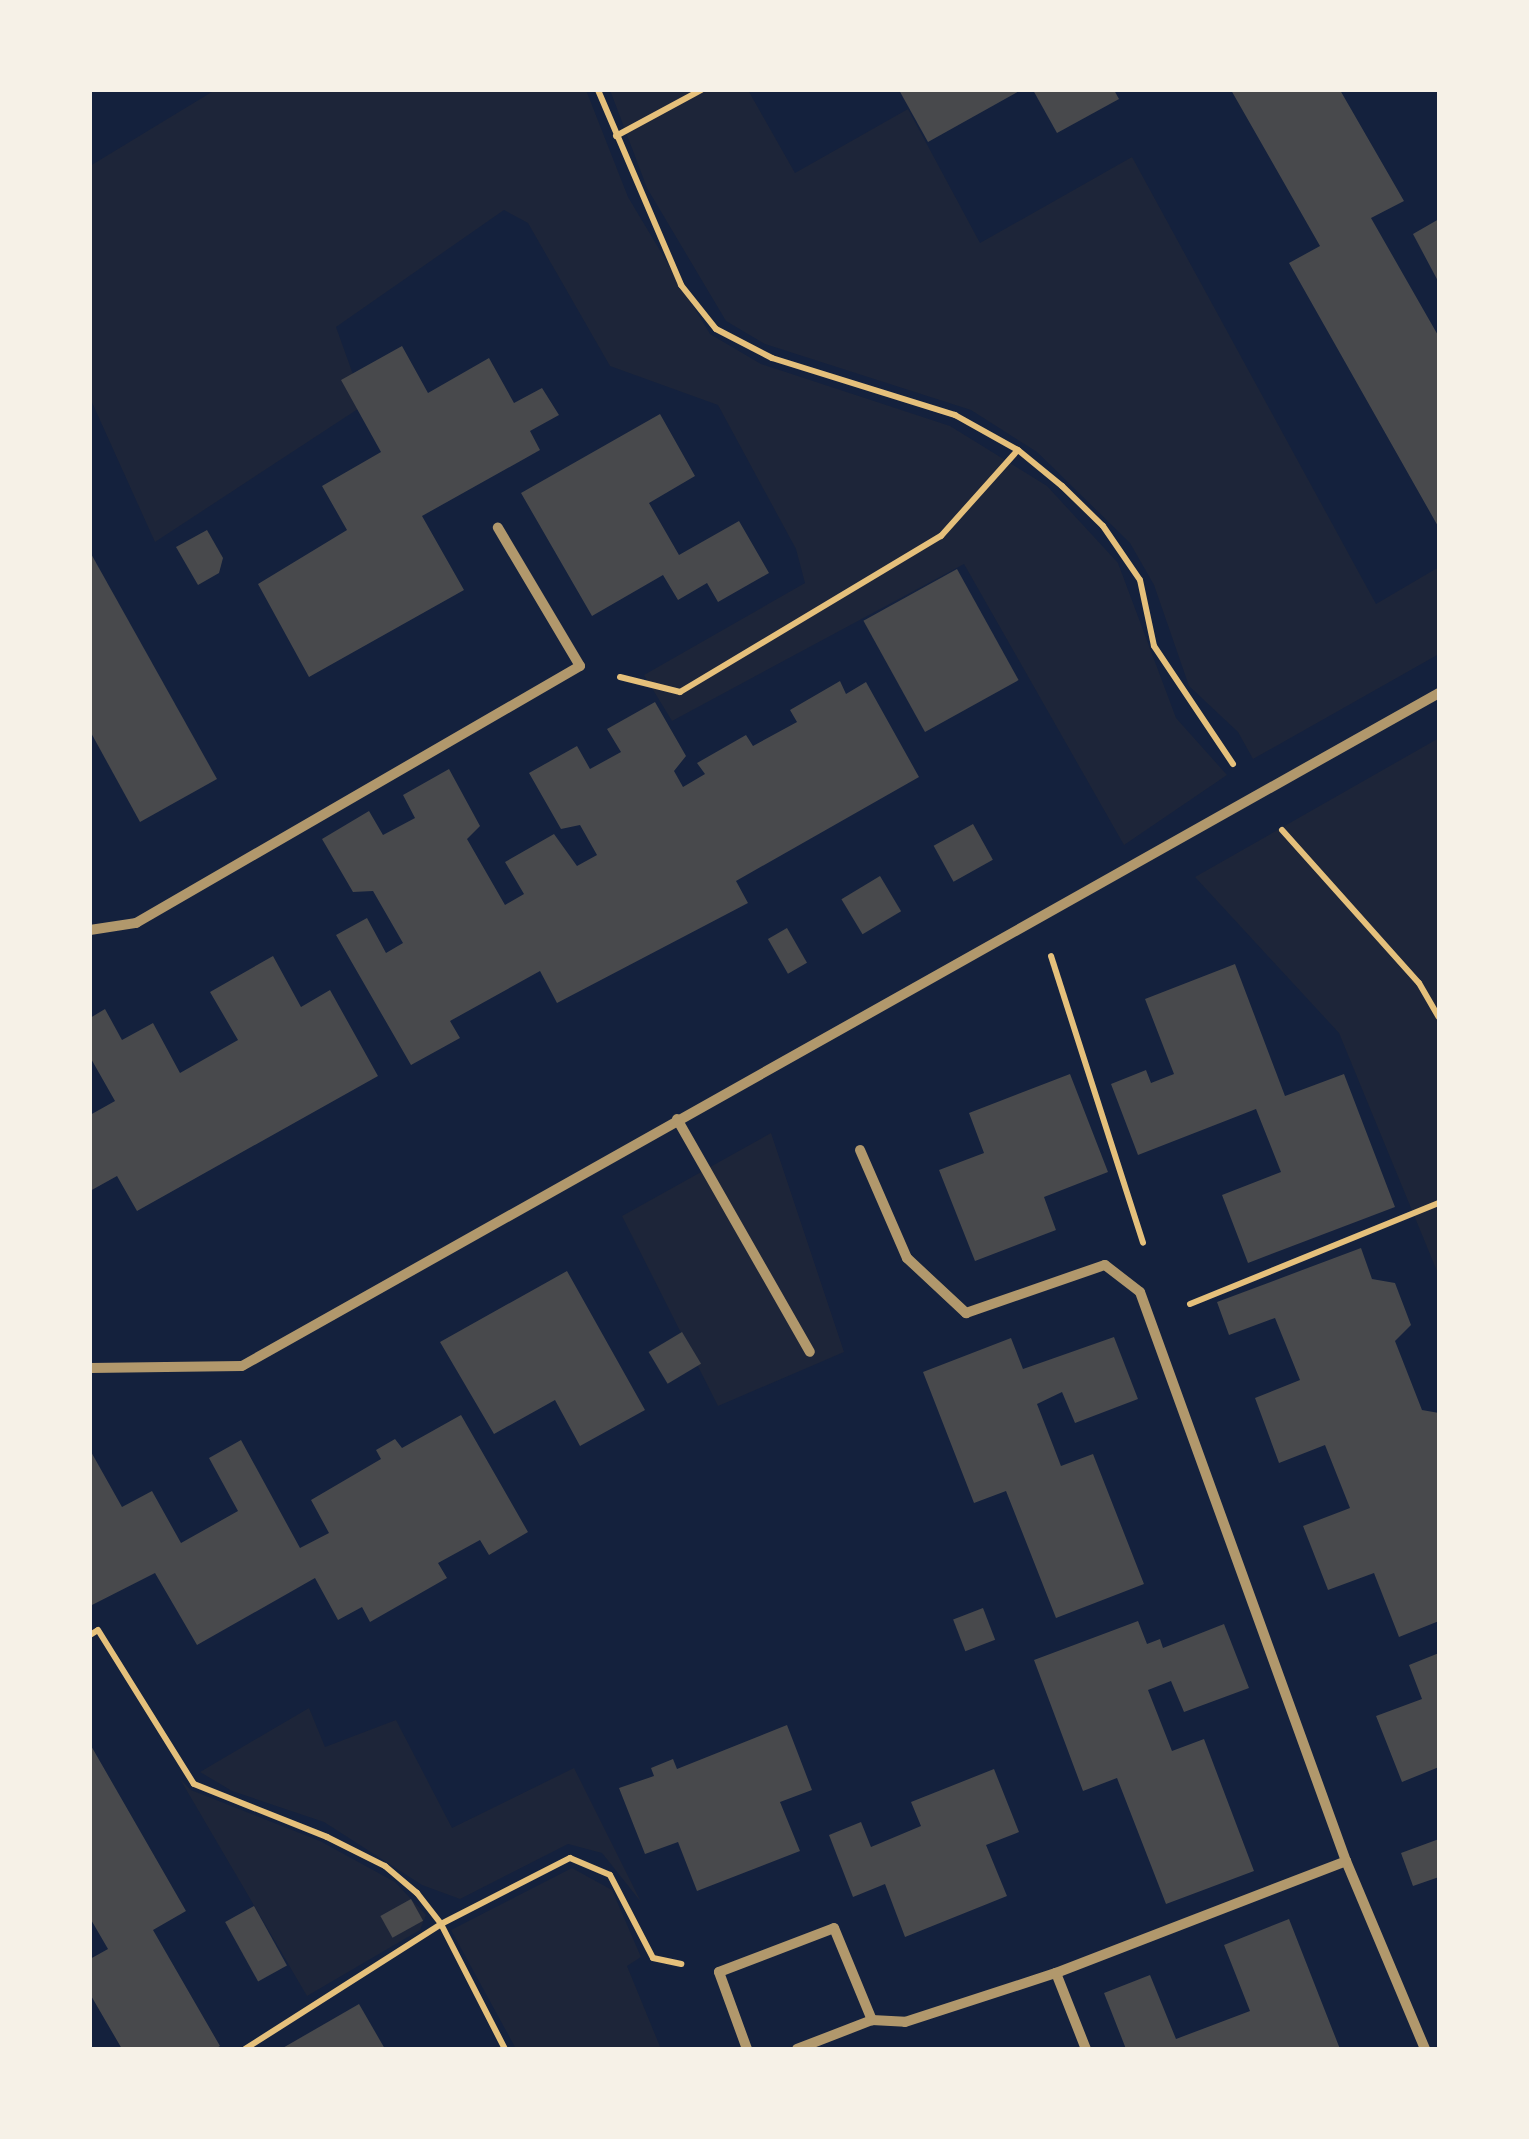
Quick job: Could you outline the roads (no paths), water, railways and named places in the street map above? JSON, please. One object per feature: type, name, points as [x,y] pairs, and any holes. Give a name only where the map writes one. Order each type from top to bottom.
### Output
[{"type":"street","points":[[90,930],[136,923],[580,666],[498,528]]},
{"type":"street","points":[[90,1368],[242,1366],[1439,693]]},
{"type":"street","points":[[677,1119],[810,1352]]},
{"type":"street","points":[[860,1150],[907,1258],[966,1312],[1106,1265],[1140,1292],[1346,1861],[1425,2049]]},
{"type":"street","points":[[797,2049],[872,2020],[905,2022],[1056,1973],[1346,1861]]},
{"type":"street","points":[[747,2049],[719,1972],[834,1928],[872,2020]]},
{"type":"street","points":[[1056,1973],[1086,2049]]}]
